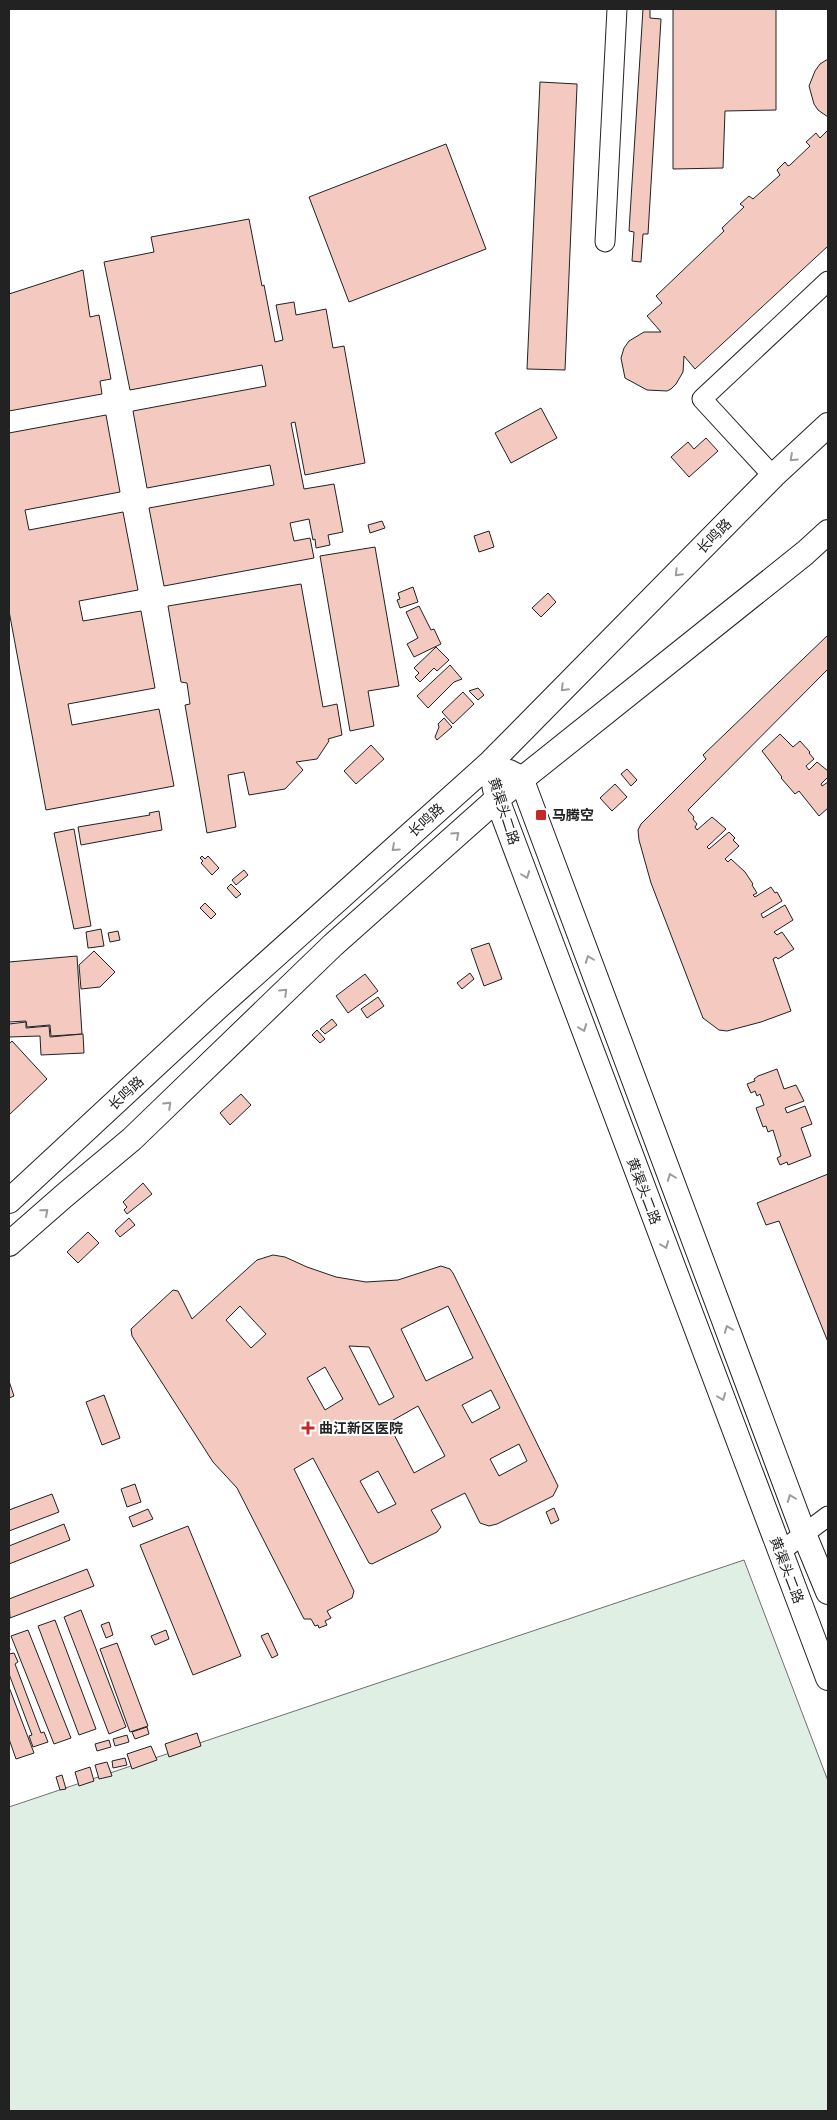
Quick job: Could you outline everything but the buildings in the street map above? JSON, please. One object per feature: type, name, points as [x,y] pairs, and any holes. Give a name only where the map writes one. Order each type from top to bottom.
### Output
[{"type":"main road","name":"长鸣路","points":[[9,1201],[217,1008],[490,763],[773,476],[828,424]]},
{"type":"main road","points":[[9,1244],[65,1194],[132,1139],[333,944],[521,778],[805,554],[828,532]]},
{"type":"main road","name":"黄渠头二路","points":[[490,763],[521,778],[804,1534],[828,1592]]},
{"type":"main road","name":"黄渠头二路","points":[[490,763],[497,799],[828,1678]]},
{"type":"street","points":[[605,242],[617,9]]},
{"type":"street","points":[[773,476],[702,399],[828,282]]},
{"type":"street","points":[[780,1552],[828,1516]]},
{"type":"green space","points":[[744,1560],[828,1781],[828,2111],[9,2111],[9,1807]]},
{"type":"place","name":"马腾空","points":[[541,815]]},
{"type":"place","name":"曲江新区医院","points":[[308,1428]]}]
